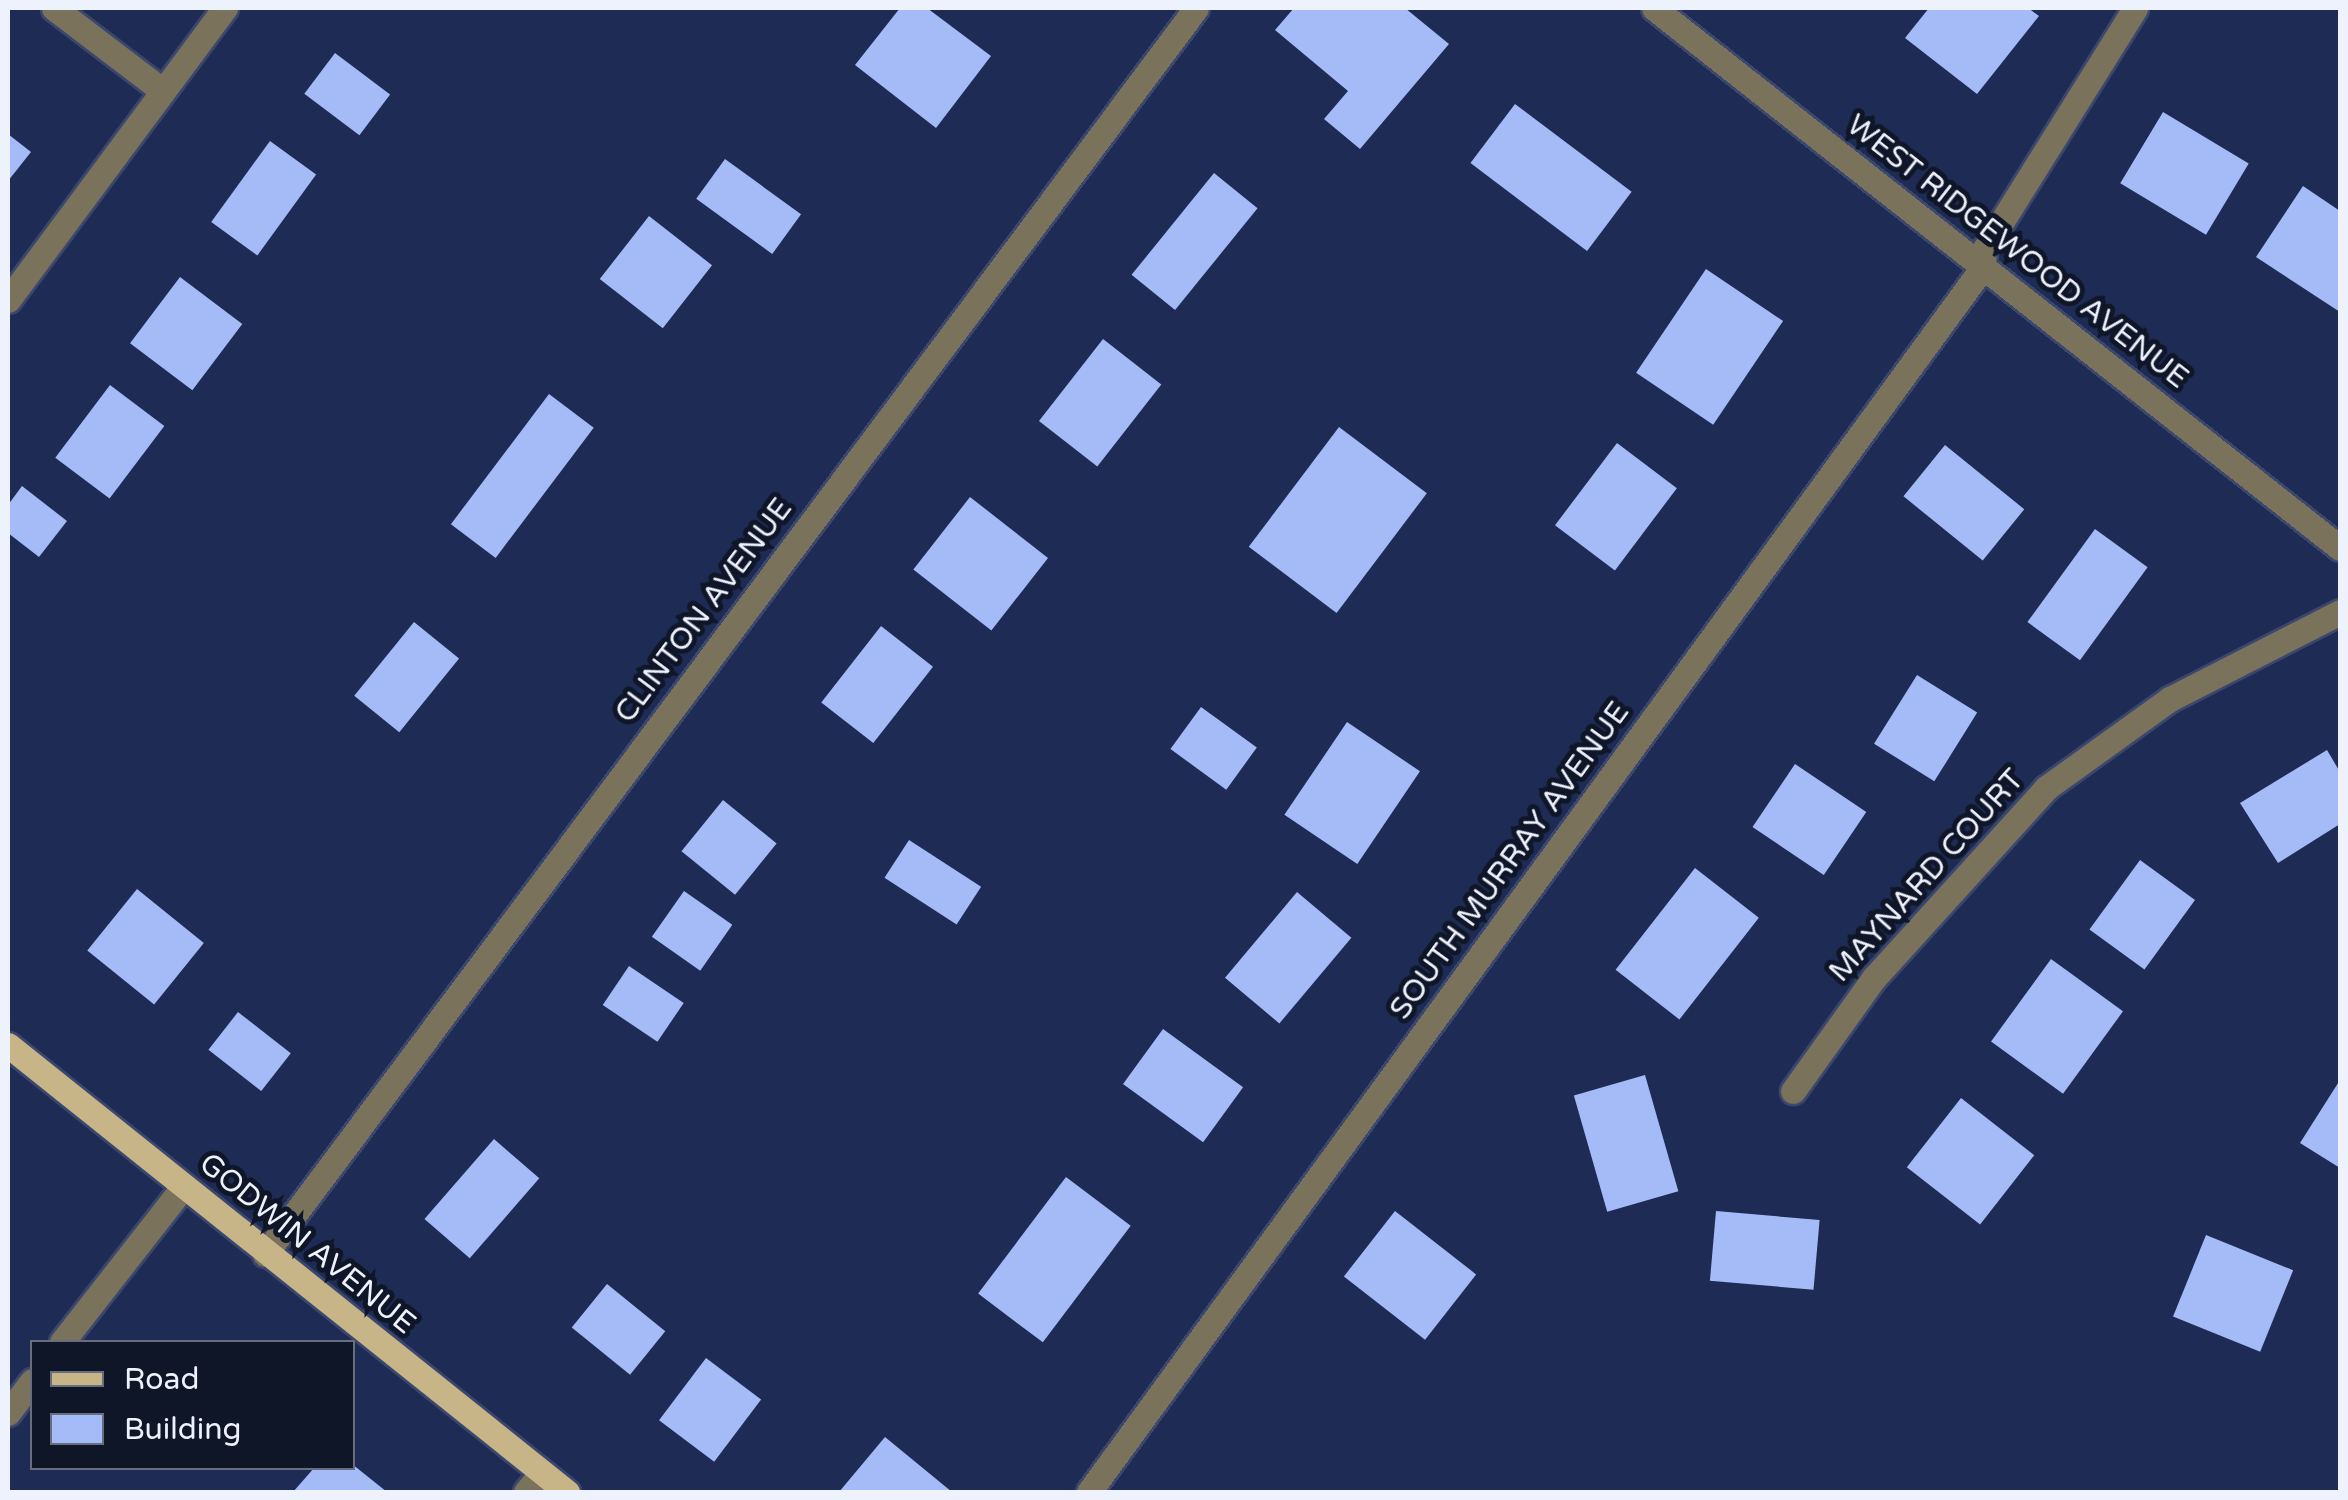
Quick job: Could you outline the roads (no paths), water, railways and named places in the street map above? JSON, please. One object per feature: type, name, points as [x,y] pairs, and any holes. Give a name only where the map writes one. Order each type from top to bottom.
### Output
[{"type":"main road","name":"GODWIN AVENUE","points":[[8,1044],[265,1254],[534,1483],[566,1492]]},
{"type":"street","points":[[54,8],[163,91]]},
{"type":"street","points":[[8,300],[226,8]]},
{"type":"street","name":"CLINTON AVENUE","points":[[265,1254],[1196,8]]},
{"type":"street","name":"WEST RIDGEWOOD AVENUE","points":[[1654,8],[2340,548]]},
{"type":"street","name":"SOUTH MURRAY AVENUE","points":[[1089,1492],[1983,267],[1984,250],[2135,8]]},
{"type":"street","name":"MAYNARD COURT","points":[[1793,1091],[1887,963],[2046,788],[2170,698],[2340,612]]},
{"type":"street","points":[[64,1340],[183,1187]]},
{"type":"street","points":[[8,1413],[30,1384]]}]
